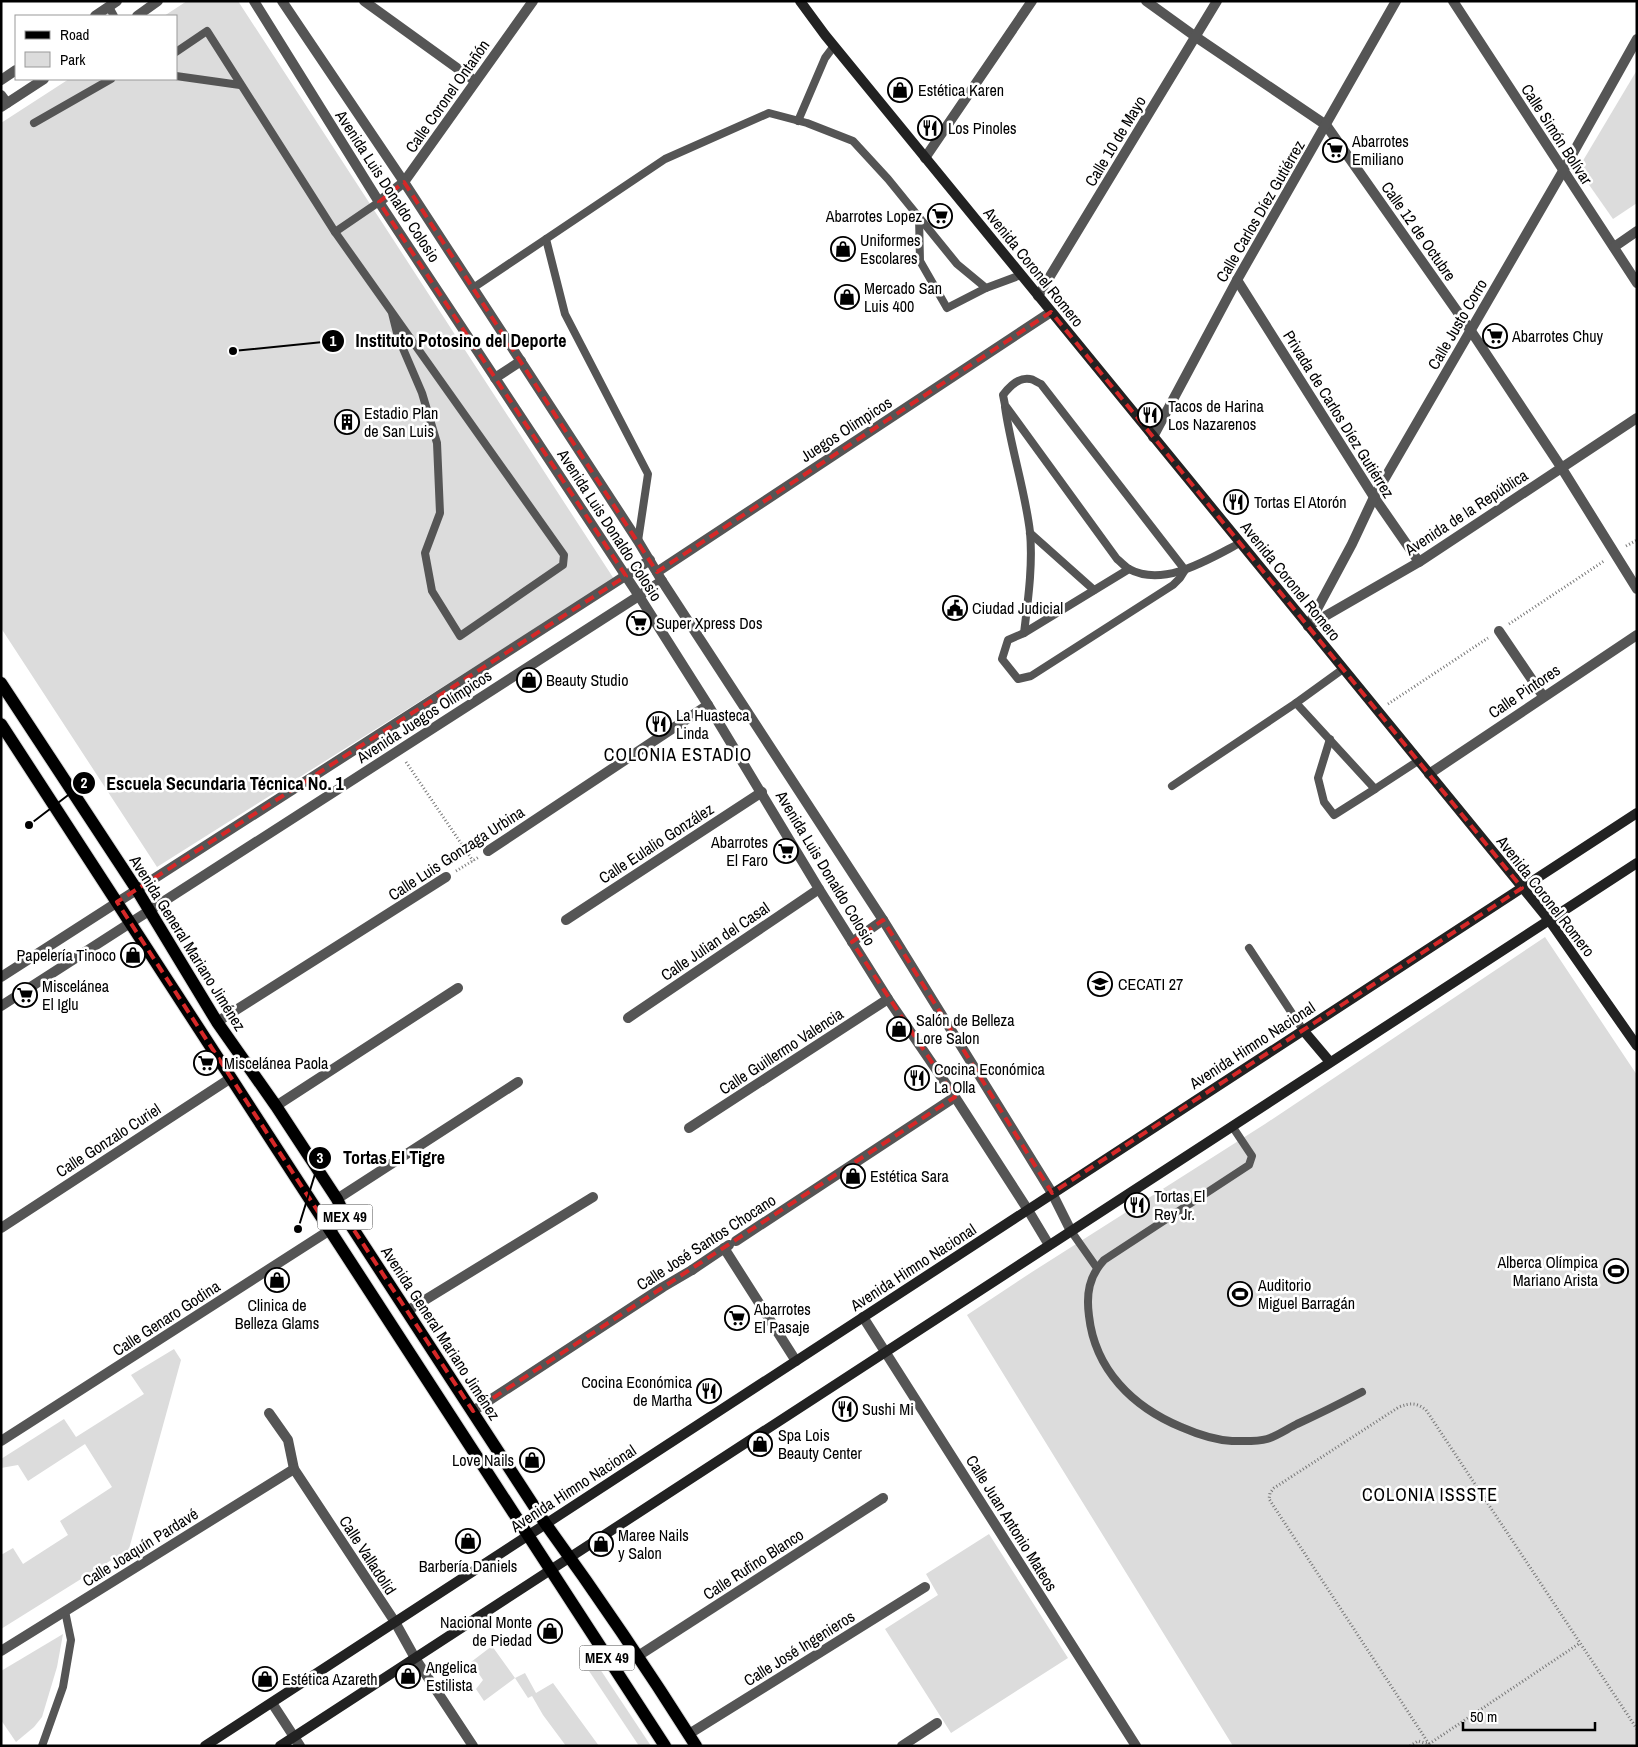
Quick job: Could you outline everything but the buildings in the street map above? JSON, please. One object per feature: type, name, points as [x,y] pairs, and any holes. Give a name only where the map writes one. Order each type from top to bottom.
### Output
[{"type":"main road","name":"Avenida Coronel Romero","points":[[800,1],[925,158],[1549,920],[1637,1046]]},
{"type":"main road","name":"Avenida General Mariano Jiménez","points":[[1,683],[136,890],[217,1022],[276,1106],[337,1199],[346,1218],[545,1523],[638,1656],[696,1746]]},
{"type":"main road","name":"MEX 49","points":[[1,724],[665,1746]]},
{"type":"main road","name":"Avenida Himno Nacional","points":[[205,1746],[1637,813]]},
{"type":"main road","points":[[280,1746],[1637,863]]},
{"type":"main road","points":[[1303,1030],[1330,1062]]},
{"type":"street","points":[[137,15],[158,1]]},
{"type":"street","name":"Avenida Luis Donaldo Colosio","points":[[254,1],[379,202],[639,596],[762,792],[819,889],[888,999],[955,1097],[1049,1245]]},
{"type":"street","name":"Avenida Luis Donaldo Colosio","points":[[282,1],[404,182],[521,361],[882,920],[1052,1193],[1071,1231]]},
{"type":"street","points":[[364,1],[475,81]]},
{"type":"street","name":"Calle Coronel Ontañón","points":[[379,202],[404,182],[533,1]]},
{"type":"street","points":[[925,158],[1032,1]]},
{"type":"street","name":"Calle 12 de Octubre","points":[[1146,1],[1326,125],[1471,331],[1561,467],[1637,589]]},
{"type":"street","name":"Calle 10 de Mayo","points":[[1038,296],[1217,1]]},
{"type":"street","name":"Calle Carlos Díez Gutiérrez","points":[[1153,437],[1237,280],[1396,1]]},
{"type":"street","name":"Calle Simón Bolívar","points":[[1453,1],[1637,283]]},
{"type":"street","points":[[97,15],[113,8]]},
{"type":"street","name":"Calle Justo Corro","points":[[1308,626],[1352,544],[1374,497],[1563,172],[1637,39]]},
{"type":"street","points":[[1,80],[15,71]]},
{"type":"street","points":[[3,102],[42,80]]},
{"type":"street","points":[[1614,247],[1637,231]]},
{"type":"street","name":"Privada de Carlos Díez Gutiérrez","points":[[1237,280],[1374,497],[1419,562]]},
{"type":"street","name":"Juegos Olimpicos","points":[[660,576],[1051,312]]},
{"type":"street","points":[[495,378],[521,361]]},
{"type":"street","name":"Avenida de la República","points":[[1308,626],[1419,562],[1637,418]]},
{"type":"street","name":"Avenida Juegos Olímpicos","points":[[1,977],[650,560]]},
{"type":"street","name":"Avenida Juegos Olímpicos","points":[[1,1006],[639,596],[660,576]]},
{"type":"street","points":[[1499,631],[1543,696]]},
{"type":"street","name":"Calle Pintores","points":[[1429,774],[1543,696],[1637,635]]},
{"type":"street","name":"Calle Luis Gonzaga Urbina","points":[[488,851],[708,705]]},
{"type":"street","name":"Calle Eulalio González","points":[[566,920],[762,792]]},
{"type":"street","name":"Calle Luis Gonzaga Urbina","points":[[217,1022],[446,877]]},
{"type":"street","name":"Calle Julian del Casal","points":[[628,1018],[819,889]]},
{"type":"street","points":[[852,942],[882,920]]},
{"type":"street","points":[[276,1106],[458,988]]},
{"type":"street","name":"Calle Guillermo Valencia","points":[[689,1128],[888,999]]},
{"type":"street","name":"Calle Gonzalo Curiel","points":[[1,1228],[231,1078]]},
{"type":"street","points":[[337,1199],[518,1082]]},
{"type":"street","name":"Calle José Santos Chocano","points":[[473,1411],[955,1097]]},
{"type":"street","points":[[407,1311],[593,1197]]},
{"type":"street","name":"Calle Genaro Godina","points":[[1,1441],[346,1218]]},
{"type":"street","points":[[724,1248],[796,1361]]},
{"type":"street","name":"Calle Juan Antonio Mateos","points":[[862,1317],[1136,1746]]},
{"type":"street","points":[[269,1413],[288,1440],[294,1470]]},
{"type":"street","name":"Calle Joaquín Pardavé","points":[[1,1651],[294,1470]]},
{"type":"street","name":"Calle Valladolid","points":[[294,1470],[395,1622],[415,1658],[473,1746]]},
{"type":"street","name":"Calle Rufino Blanco","points":[[638,1656],[883,1498]]},
{"type":"street","name":"Calle José Ingenieros","points":[[689,1734],[925,1587]]},
{"type":"street","points":[[272,1703],[300,1746]]},
{"type":"street","points":[[902,1746],[937,1724]]},
{"type":"lane","points":[[178,51],[206,31],[334,232],[392,313],[564,555],[563,565],[460,636],[432,590],[425,553],[440,513],[437,443],[422,392],[398,337],[392,313]]},
{"type":"lane","points":[[798,121],[825,58],[834,46]]},
{"type":"lane","points":[[178,76],[240,85]]},
{"type":"lane","points":[[34,123],[109,80]]},
{"type":"lane","points":[[473,288],[665,159],[769,113],[807,123],[853,141],[888,179],[957,264],[986,288]]},
{"type":"lane","points":[[334,232],[379,202]]},
{"type":"lane","points":[[919,217],[920,261],[947,308],[986,288],[1021,275]]},
{"type":"lane","points":[[546,239],[566,314],[648,474],[638,541]]},
{"type":"lane","points":[[1024,633],[1030,589],[1030,533],[1023,491],[1008,430],[1003,395],[1009,387],[1019,380],[1030,379],[1041,384],[1185,570]]},
{"type":"lane","points":[[1005,405],[1117,559],[1129,569],[1151,575],[1171,574],[1185,570],[1240,543]]},
{"type":"lane","points":[[1030,533],[1094,590]]},
{"type":"lane","points":[[1129,569],[1024,633],[1008,640],[1002,659],[1018,679],[1031,676],[1173,586],[1185,570]]},
{"type":"lane","points":[[1172,786],[1296,703],[1343,669]]},
{"type":"lane","points":[[1296,703],[1375,789]]},
{"type":"lane","points":[[1330,740],[1318,778],[1324,802],[1334,815],[1418,760]]},
{"type":"lane","points":[[1249,948],[1303,1030]]},
{"type":"lane","points":[[1232,1126],[1252,1156],[1249,1165],[1104,1260],[1096,1268],[1087,1300],[1090,1328],[1099,1355],[1111,1375],[1133,1399],[1164,1420],[1198,1434],[1231,1441],[1265,1440],[1362,1392]]},
{"type":"lane","points":[[1071,1231],[1096,1268]]},
{"type":"lane","points":[[42,1746],[63,1687],[71,1640],[65,1611]]},
{"type":"path","points":[[398,751],[473,861]]},
{"type":"path","name":"Calle Luis Gonzaga Urbina","points":[[446,877],[488,851]]},
{"type":"path","points":[[1429,1744],[1269,1499],[1270,1492],[1274,1488],[1399,1407],[1410,1403],[1418,1404],[1426,1410],[1637,1729]]},
{"type":"path","points":[[1410,1746],[1418,1741],[1429,1744],[1580,1643]]},
{"type":"highlighted area","points":[[404,182],[657,572],[1051,312],[1522,888],[1052,1193],[883,920],[852,942],[955,1097],[473,1411],[346,1218],[330,1230],[117,902],[626,576],[379,202]]},
{"type":"green space","points":[[187,1],[238,1],[614,579],[157,867],[1,628],[1,123],[67,80],[178,80],[178,15],[166,15]]},
{"type":"green space","points":[[1637,70],[1637,203],[1613,219],[1578,169]]},
{"type":"green space","points":[[1545,937],[1637,1075],[1637,1746],[1233,1746],[967,1315],[1265,1124]]},
{"type":"green space","points":[[174,1349],[181,1360],[129,1549],[1,1629],[1,1555],[13,1548],[23,1564],[68,1535],[60,1521],[112,1487],[85,1444],[28,1481],[18,1465],[1,1468],[1,1459],[64,1419],[76,1437],[144,1394],[131,1375]]},
{"type":"green space","points":[[989,1534],[1068,1658],[951,1733],[885,1629],[938,1595],[926,1574]]},
{"type":"green space","points":[[63,1634],[57,1667],[42,1717],[34,1727],[16,1742],[1,1720],[1,1671]]},
{"type":"green space","points":[[492,1646],[515,1678],[484,1701],[476,1689],[483,1680],[471,1662]]},
{"type":"green space","points":[[591,1657],[651,1746],[639,1746],[583,1662]]},
{"type":"green space","points":[[525,1673],[536,1693],[553,1683],[599,1746],[566,1746],[543,1715],[532,1696],[528,1698],[515,1678]]},
{"type":"place","name":"Estética Karen","points":[[900,90]]},
{"type":"place","name":"Los Pinoles","points":[[930,128]]},
{"type":"place","name":"Abarrotes Emiliano","points":[[1335,150]]},
{"type":"place","name":"Abarrotes Lopez","points":[[940,216]]},
{"type":"place","name":"Uniformes Escolares","points":[[843,249]]},
{"type":"place","name":"Mercado San Luis 400","points":[[847,297]]},
{"type":"place","name":"Abarrotes Chuy","points":[[1495,336]]},
{"type":"place","name":"Instituto Potosino del Deporte","points":[[233,351]]},
{"type":"place","name":"Tacos de Harina Los Nazarenos","points":[[1150,415]]},
{"type":"place","name":"Estadio Plan de San Luis","points":[[347,422]]},
{"type":"place","name":"Tortas El Atorón","points":[[1236,502]]},
{"type":"place","name":"Ciudad Judicial","points":[[955,608]]},
{"type":"place","name":"Super Xpress Dos","points":[[639,623]]},
{"type":"place","name":"Beauty Studio","points":[[529,680]]},
{"type":"place","name":"La Huasteca Linda","points":[[659,724]]},
{"type":"place","name":"Escuela Secundaria Técnica No. 1","points":[[29,825]]},
{"type":"place","name":"Abarrotes El Faro","points":[[786,851]]},
{"type":"place","name":"Papelería Tinoco","points":[[133,955]]},
{"type":"place","name":"CECATI 27","points":[[1100,984]]},
{"type":"place","name":"Miscelánea El Iglu","points":[[25,995]]},
{"type":"place","name":"Salón de Belleza Lore Salon","points":[[899,1029]]},
{"type":"place","name":"Miscelánea Paola","points":[[206,1063]]},
{"type":"place","name":"Cocina Económica La Olla","points":[[917,1078]]},
{"type":"place","name":"Estética Sara","points":[[853,1176]]},
{"type":"place","name":"Tortas El Rey Jr.","points":[[1137,1205]]},
{"type":"place","name":"Tortas El Tigre","points":[[298,1229]]},
{"type":"place","name":"Alberca Olímpica Mariano Arista","points":[[1616,1271]]},
{"type":"place","name":"Clinica de Belleza Glams","points":[[277,1280]]},
{"type":"place","name":"Auditorio Miguel Barragán","points":[[1240,1294]]},
{"type":"place","name":"Abarrotes El Pasaje","points":[[737,1318]]},
{"type":"place","name":"Cocina Económica de Martha","points":[[709,1391]]},
{"type":"place","name":"Sushi Mi","points":[[845,1409]]},
{"type":"place","name":"Spa Lois Beauty Center","points":[[760,1444]]},
{"type":"place","name":"Love Nails","points":[[532,1460]]},
{"type":"place","name":"Barbería Daniels","points":[[468,1541]]},
{"type":"place","name":"Maree Nails y Salon","points":[[601,1544]]},
{"type":"place","name":"Nacional Monte de Piedad","points":[[550,1631]]},
{"type":"place","name":"Angelica Estilista","points":[[408,1676]]},
{"type":"place","name":"Estética Azareth","points":[[265,1679]]},
{"type":"district","name":"COLONIA ESTADIO","points":[[678,755]]},
{"type":"district","name":"COLONIA ISSSTE","points":[[1430,1495]]}]
